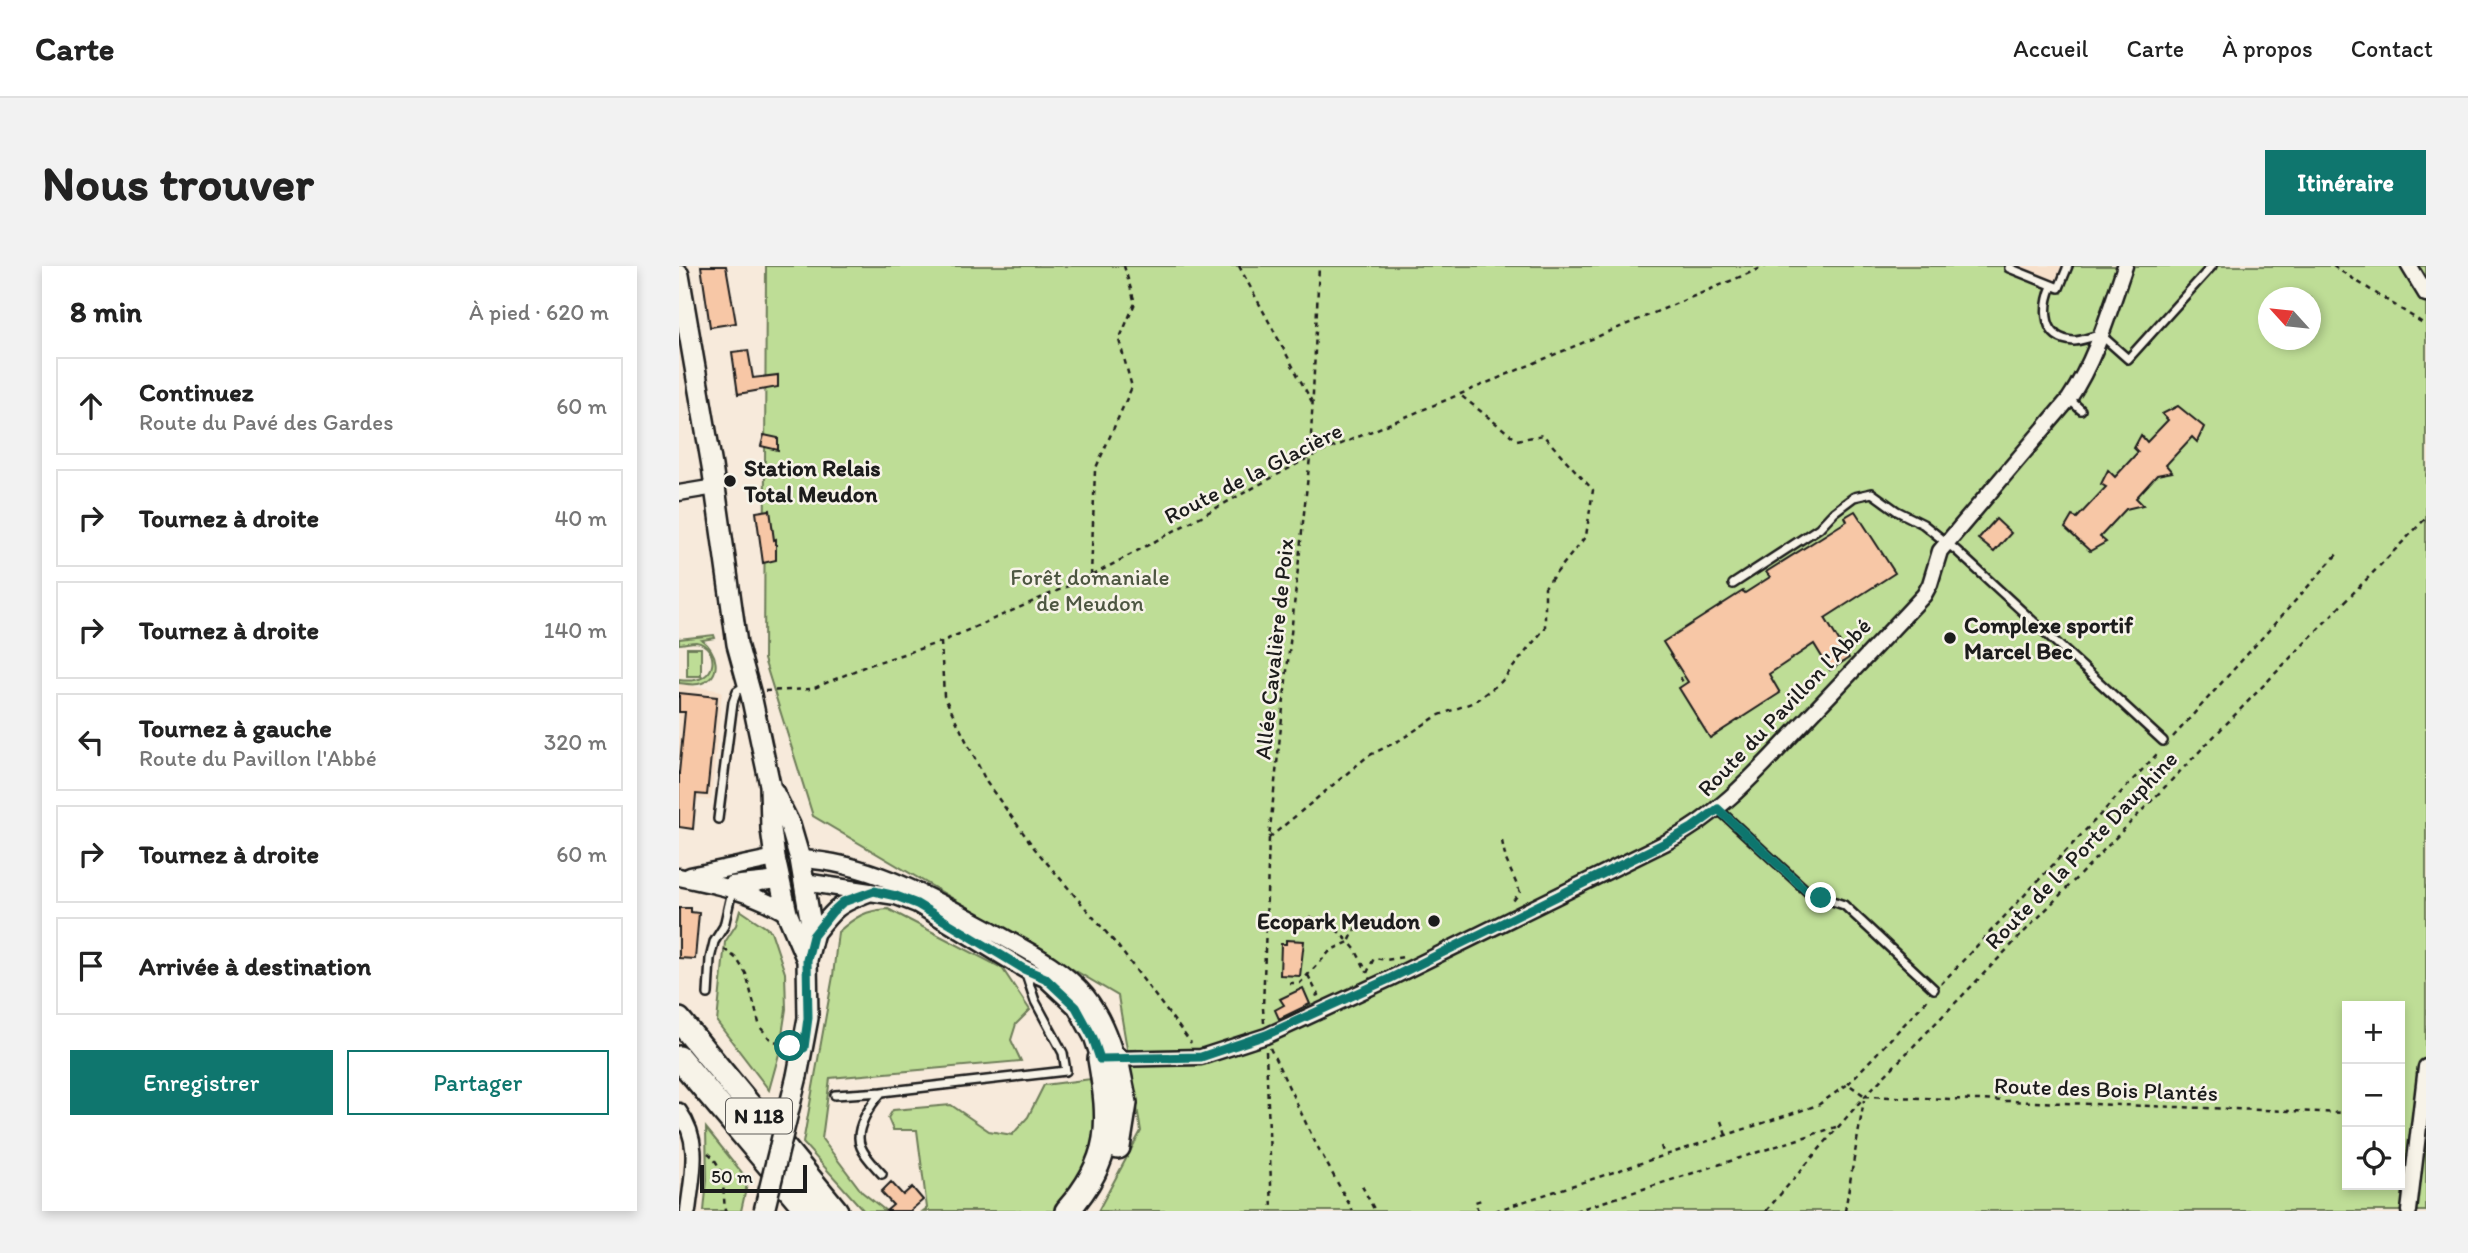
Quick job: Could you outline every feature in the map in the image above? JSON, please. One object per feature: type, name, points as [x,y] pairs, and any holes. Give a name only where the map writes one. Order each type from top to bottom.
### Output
[{"type":"highway","name":"N 118","points":[[679,1020],[836,1211]]},
{"type":"highway","name":"N 118","points":[[679,1058],[808,1211]]},
{"type":"highway","points":[[1067,1211],[1090,1181],[1105,1142],[1108,1059]]},
{"type":"highway","points":[[1084,1211],[1108,1172],[1121,1137],[1125,1102],[1108,1059]]},
{"type":"highway","points":[[793,1158],[814,1168],[850,1211]]},
{"type":"main road","points":[[679,275],[715,487],[737,644],[750,689],[770,785],[775,858],[787,914],[807,960]]},
{"type":"main road","points":[[764,1211],[804,1048],[808,1018],[807,960],[813,936],[800,859],[790,825],[770,785]]},
{"type":"main road","points":[[775,858],[800,859]]},
{"type":"main road","points":[[780,880],[804,882]]},
{"type":"street","name":"Route du Pavillon l'Abbé","points":[[1108,1059],[1201,1057],[1266,1035],[1370,979],[1665,843],[1718,809],[1751,778],[1924,595],[1940,551],[2069,399],[2083,378],[2125,266]]},
{"type":"street","points":[[2409,266],[2426,294]]},
{"type":"street","points":[[679,493],[715,487]]},
{"type":"street","points":[[680,877],[775,858]]},
{"type":"street","points":[[800,859],[854,866],[886,877],[930,897],[1049,963],[1085,995],[1099,1015],[1108,1059]]},
{"type":"street","points":[[680,877],[729,887],[766,900],[787,914]]},
{"type":"street","points":[[729,887],[780,880]]},
{"type":"street","points":[[804,882],[874,891],[917,904],[1024,969],[1045,978],[1076,1007],[1108,1059]]},
{"type":"street","points":[[813,936],[843,902],[874,891]]},
{"type":"street","points":[[2409,1211],[2426,1067]]},
{"type":"street","points":[[681,1115],[694,1142],[688,1211]]},
{"type":"lane","points":[[2010,266],[2009,268],[2059,288],[2068,266]]},
{"type":"lane","points":[[2052,286],[2045,303],[2047,325],[2054,333],[2073,341],[2101,335],[2128,359],[2212,266]]},
{"type":"lane","points":[[2069,399],[2081,410]]},
{"type":"lane","points":[[1733,584],[1819,528],[1854,497],[1872,493],[1897,511],[1923,524],[1946,543],[2163,741]]},
{"type":"lane","points":[[719,819],[733,702],[737,691],[750,689]]},
{"type":"lane","points":[[1718,809],[1809,893],[1844,905],[1934,989]]},
{"type":"lane","points":[[708,994],[710,958],[714,942],[724,926],[729,887]]},
{"type":"lane","points":[[835,1095],[1066,1071],[1063,1054],[1035,1001],[1024,969]]},
{"type":"lane","points":[[882,1092],[873,1102],[859,1132],[860,1146],[882,1174]]},
{"type":"path","points":[[1091,576],[1095,470],[1132,387],[1119,340],[1135,303],[1123,266]]},
{"type":"path","points":[[1239,266],[1313,403]]},
{"type":"path","name":"Allée Cavalière de Poix","points":[[1266,1035],[1263,1008],[1269,838],[1310,457],[1318,266]]},
{"type":"path","name":"Route de la Glacière","points":[[750,689],[812,689],[866,666],[941,642],[1091,576],[1310,457],[1766,266]]},
{"type":"path","points":[[2333,266],[2426,325]]},
{"type":"path","points":[[1269,838],[1368,756],[1400,740],[1437,716],[1474,702],[1501,682],[1545,628],[1545,587],[1586,536],[1593,490],[1543,435],[1517,440],[1459,394]]},
{"type":"path","name":"Route de la Porte Dauphine","points":[[1766,1211],[1865,1097],[2426,517]]},
{"type":"path","points":[[1495,1211],[1818,1105],[1848,1084],[2167,744],[2339,552]]},
{"type":"path","points":[[941,642],[944,696],[987,783],[1035,849],[1117,945],[1201,1057]]},
{"type":"path","points":[[1680,677],[1684,684]]},
{"type":"path","points":[[1502,841],[1506,860],[1520,892],[1510,905]]},
{"type":"path","points":[[1309,917],[1336,929],[1349,942],[1370,979]]},
{"type":"path","points":[[1289,984],[1300,983],[1331,950],[1349,942],[1356,927]]},
{"type":"path","points":[[714,942],[737,959],[746,974],[760,1027],[771,1040],[804,1048]]},
{"type":"path","points":[[1370,979],[1374,958],[1410,958]]},
{"type":"path","points":[[1308,975],[1317,992]]},
{"type":"path","points":[[1266,1035],[1272,1211]]},
{"type":"path","points":[[1266,1035],[1275,1061],[1309,1130],[1353,1211]]},
{"type":"path","points":[[1846,1211],[1865,1097],[1848,1084]]},
{"type":"path","name":"Route des Bois Plantés","points":[[1865,1097],[2342,1113]]},
{"type":"path","points":[[1721,1121],[1726,1135]]},
{"type":"path","points":[[1575,1211],[1840,1126]]},
{"type":"path","points":[[694,1142],[716,1159],[720,1167],[725,1211]]},
{"type":"path","points":[[1661,1146],[1664,1155]]},
{"type":"path","points":[[1362,1186],[1375,1211]]},
{"type":"path","points":[[1478,1211],[1475,1202],[1485,1199]]},
{"type":"shaded area","points":[[2005,266],[2072,266],[2062,293],[2003,270]]},
{"type":"shaded area","points":[[679,684],[722,691],[711,800],[679,797]]},
{"type":"green space","name":"Forêt domaniale de Meudon","points":[[766,266],[2005,266],[2004,271],[2062,293],[2072,266],[2426,266],[2426,1211],[1098,1211],[1141,1131],[1118,996],[813,816],[764,659]]},
{"type":"green space","points":[[714,635],[715,638],[702,640],[714,656],[713,674],[699,684],[679,683],[679,680],[703,677],[710,671],[712,657],[703,645],[696,642],[679,644],[679,639]]},
{"type":"green space","points":[[687,648],[701,648],[701,676],[687,676]]},
{"type":"green space","points":[[888,909],[1002,968],[1030,1010],[1016,1024],[1011,1040],[1021,1061],[830,1078],[822,1139],[862,1192],[886,1211],[864,1211],[803,1143],[833,976],[838,932],[861,915]]},
{"type":"green space","points":[[740,910],[771,931],[785,973],[786,1009],[779,1054],[769,1090],[717,1022],[725,942],[736,925]]},
{"type":"green space","points":[[1091,1079],[1101,1090],[1096,1134],[1078,1181],[1055,1211],[923,1211],[927,1208],[917,1130],[893,1130],[888,1118],[893,1110],[951,1105],[989,1131],[1012,1135],[1028,1117],[1044,1085]]},
{"type":"green space","points":[[706,1128],[748,1180],[741,1211],[704,1211],[707,1180]]},
{"type":"building","points":[[701,266],[726,266],[736,323],[710,327]]},
{"type":"building","points":[[748,350],[753,378],[778,375],[778,387],[738,394],[732,352]]},
{"type":"building","points":[[2178,406],[2204,427],[2197,442],[2192,437],[2166,465],[2172,472],[2157,475],[2136,498],[2143,505],[2126,509],[2100,537],[2106,542],[2090,551],[2065,528],[2072,516],[2077,518],[2106,487],[2101,484],[2108,470],[2115,477],[2138,452],[2134,448],[2141,435],[2147,442],[2168,420],[2162,414]]},
{"type":"building","points":[[764,435],[778,438],[778,450],[761,446]]},
{"type":"building","points":[[770,510],[774,540],[776,539],[776,560],[763,563],[756,512]]},
{"type":"building","points":[[1855,511],[1895,573],[1825,618],[1849,658],[1830,670],[1814,644],[1769,674],[1780,693],[1710,738],[1679,688],[1688,682],[1663,642],[1770,577],[1766,572],[1847,521],[1845,517]]},
{"type":"building","points":[[1996,519],[2011,533],[1994,552],[1978,539]]},
{"type":"building","points":[[679,693],[717,697],[707,795],[696,794],[693,829],[679,827],[679,773],[685,712],[679,712]]},
{"type":"building","points":[[679,908],[691,908],[691,912],[699,913],[695,959],[679,958]]},
{"type":"building","points":[[1286,940],[1304,941],[1300,976],[1280,975],[1281,944],[1286,944]]},
{"type":"building","points":[[1303,988],[1310,1004],[1279,1019],[1275,1010],[1284,1005],[1280,999]]},
{"type":"building","points":[[891,1182],[903,1195],[912,1187],[923,1200],[910,1211],[886,1211],[893,1205],[881,1192]]},
{"type":"place","name":"Station Relais Total Meudon","points":[[730,481]]},
{"type":"place","name":"Complexe sportif Marcel Bec","points":[[1950,638]]},
{"type":"place","name":"Ecopark Meudon","points":[[1434,921]]},
{"type":"route","points":[[790,1046],[804,1048],[808,1018],[807,960],[813,936],[843,902],[874,891],[917,904],[1024,969],[1045,978],[1076,1007],[1093,1038],[1100,1059],[1201,1057],[1266,1035],[1389,979],[1665,843],[1718,809],[1809,893],[1821,898]]}]
